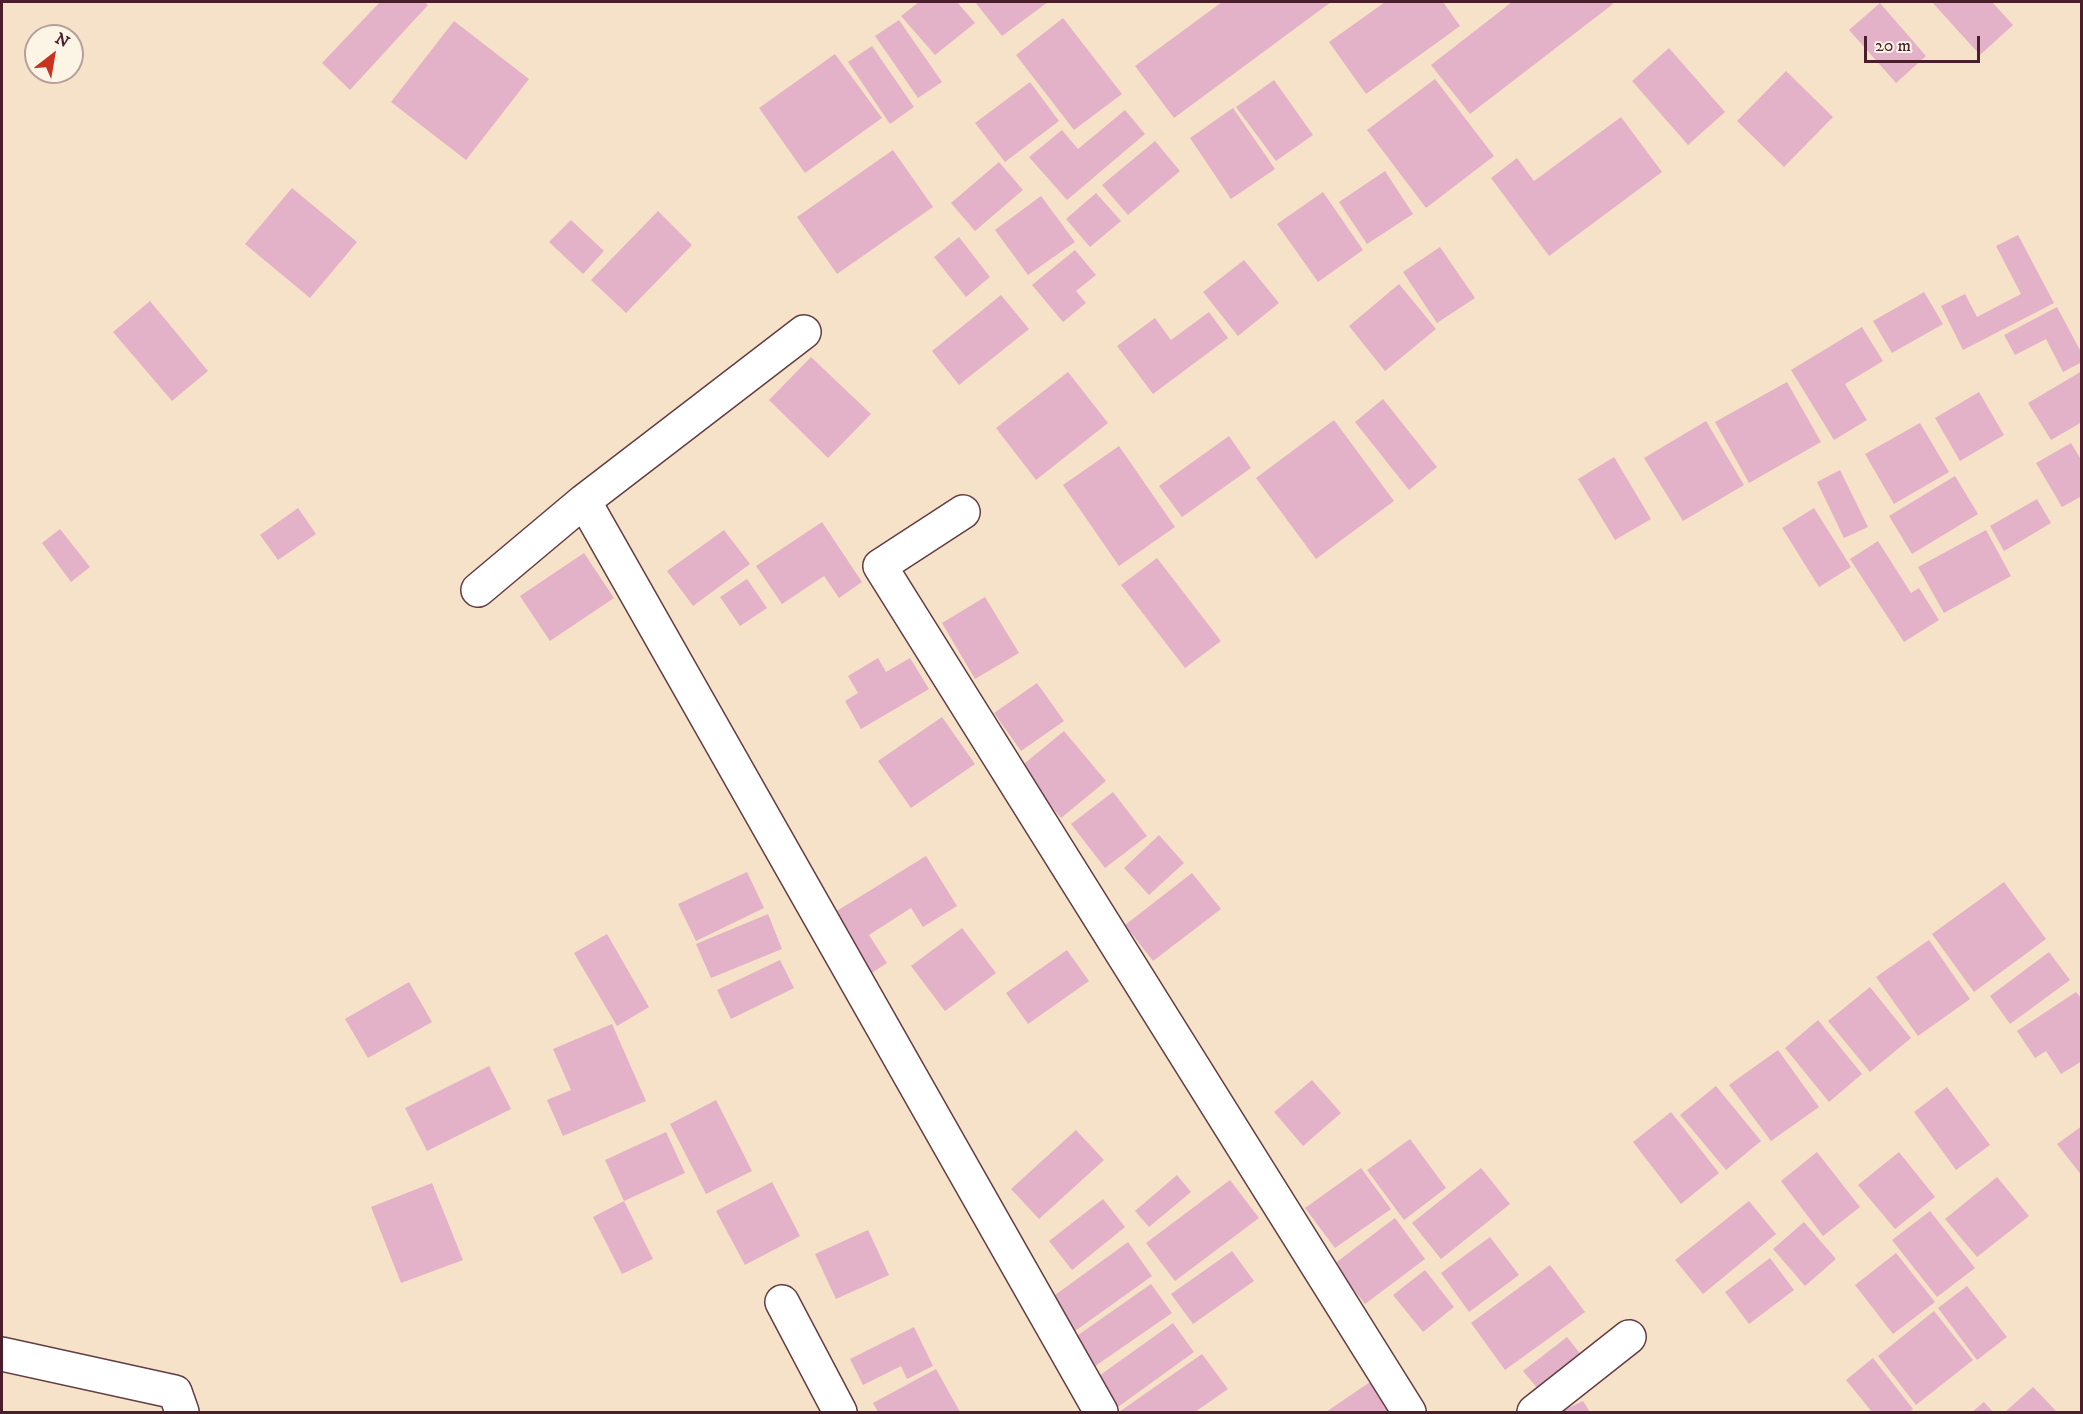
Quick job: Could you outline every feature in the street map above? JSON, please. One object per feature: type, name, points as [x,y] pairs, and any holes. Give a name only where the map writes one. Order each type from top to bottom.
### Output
[{"type":"street","points":[[478,590],[584,501],[804,332]]},
{"type":"street","points":[[584,501],[1101,1413]]},
{"type":"street","points":[[963,512],[880,566],[1409,1413]]},
{"type":"street","points":[[782,1302],[840,1413]]},
{"type":"street","points":[[1534,1413],[1629,1337]]},
{"type":"street","points":[[2,1354],[175,1392],[182,1413]]},
{"type":"building","points":[[380,2],[424,2],[428,5],[350,90],[322,63]]},
{"type":"building","points":[[919,2],[957,2],[975,23],[935,55],[901,16]]},
{"type":"building","points":[[975,2],[1048,2],[1002,36]]},
{"type":"building","points":[[1222,2],[1331,2],[1174,118],[1135,66]]},
{"type":"building","points":[[1385,2],[1443,2],[1460,26],[1366,94],[1329,42]]},
{"type":"building","points":[[1512,2],[1611,2],[1613,4],[1470,114],[1431,65]]},
{"type":"building","points":[[1932,2],[1992,2],[2013,25],[1980,55]]},
{"type":"building","points":[[1880,3],[1926,56],[1896,83],[1849,30]]},
{"type":"building","points":[[1063,18],[1122,94],[1074,130],[1016,55]]},
{"type":"building","points":[[899,20],[942,82],[918,98],[875,36]]},
{"type":"building","points":[[454,21],[529,79],[466,160],[391,102]]},
{"type":"building","points":[[872,46],[914,107],[890,124],[848,62]]},
{"type":"building","points":[[1669,48],[1725,112],[1688,145],[1632,81]]},
{"type":"building","points":[[835,54],[882,118],[805,173],[759,108]]},
{"type":"building","points":[[1786,71],[1833,117],[1784,167],[1737,121]]},
{"type":"building","points":[[1435,79],[1494,156],[1426,208],[1367,130]]},
{"type":"building","points":[[1274,80],[1313,135],[1276,161],[1236,107]]},
{"type":"building","points":[[1030,82],[1059,121],[1005,162],[975,123]]},
{"type":"building","points":[[1233,108],[1275,169],[1231,199],[1190,138]]},
{"type":"building","points":[[1125,110],[1145,134],[1067,200],[1029,157],[1062,130],[1078,149]]},
{"type":"building","points":[[1621,117],[1662,172],[1549,256],[1491,178],[1517,158],[1534,181]]},
{"type":"building","points":[[1155,141],[1180,171],[1128,215],[1102,185]]},
{"type":"building","points":[[893,150],[933,207],[837,274],[797,217]]},
{"type":"building","points":[[999,162],[1023,190],[975,231],[951,203]]},
{"type":"building","points":[[1385,171],[1413,214],[1367,244],[1339,202]]},
{"type":"building","points":[[292,188],[357,242],[310,298],[245,244]]},
{"type":"building","points":[[1323,192],[1363,250],[1318,282],[1277,224]]},
{"type":"building","points":[[1096,193],[1121,221],[1090,247],[1066,219]]},
{"type":"building","points":[[1041,196],[1075,242],[1028,275],[995,230]]},
{"type":"building","points":[[658,211],[692,245],[626,313],[591,280]]},
{"type":"building","points":[[571,220],[604,251],[583,274],[549,242]]},
{"type":"building","points":[[2018,235],[2054,303],[1963,350],[1941,306],[1965,294],[1977,317],[2021,294],[1996,246]]},
{"type":"building","points":[[959,237],[990,277],[966,297],[934,257]]},
{"type":"building","points":[[1440,247],[1475,298],[1437,323],[1403,272]]},
{"type":"building","points":[[1075,250],[1096,275],[1076,291],[1086,303],[1063,322],[1032,285]]},
{"type":"building","points":[[1244,260],[1279,303],[1238,336],[1203,292]]},
{"type":"building","points":[[1399,284],[1436,329],[1385,371],[1349,326]]},
{"type":"building","points":[[1924,292],[1943,324],[1892,353],[1873,321]]},
{"type":"building","points":[[1001,295],[1029,329],[959,385],[932,351]]},
{"type":"building","points":[[150,301],[208,371],[172,401],[113,332]]},
{"type":"building","points":[[2057,307],[2082,354],[2082,362],[2063,372],[2046,339],[2015,355],[2004,335]]},
{"type":"building","points":[[1209,312],[1228,338],[1153,394],[1117,346],[1155,318],[1171,340]]},
{"type":"building","points":[[1862,327],[1883,361],[1845,384],[1867,420],[1834,440],[1791,370]]},
{"type":"building","points":[[811,357],[871,414],[828,458],[769,400]]},
{"type":"building","points":[[2082,371],[2082,422],[2051,440],[2028,403]]},
{"type":"building","points":[[1068,372],[1108,423],[1036,480],[996,428]]},
{"type":"building","points":[[1787,382],[1821,442],[1749,483],[1715,422]]},
{"type":"building","points":[[1979,392],[2004,435],[1960,461],[1935,418]]},
{"type":"building","points":[[1383,399],[1437,467],[1409,490],[1355,422]]},
{"type":"building","points":[[1334,420],[1394,501],[1316,559],[1256,478]]},
{"type":"building","points":[[1706,421],[1744,485],[1683,521],[1644,458]]},
{"type":"building","points":[[1920,423],[1949,472],[1894,504],[1865,454]]},
{"type":"building","points":[[1229,436],[1251,468],[1182,517],[1159,486]]},
{"type":"building","points":[[2071,443],[2082,461],[2082,496],[2062,507],[2036,463]]},
{"type":"building","points":[[1119,446],[1175,527],[1119,566],[1063,485]]},
{"type":"building","points":[[1614,457],[1651,519],[1615,540],[1578,479]]},
{"type":"building","points":[[1840,470],[1868,527],[1844,538],[1817,482]]},
{"type":"building","points":[[1955,476],[1978,514],[1912,554],[1889,516]]},
{"type":"building","points":[[2037,499],[2051,523],[2004,551],[1990,526]]},
{"type":"building","points":[[298,508],[316,534],[278,560],[260,535]]},
{"type":"building","points":[[1814,508],[1851,567],[1819,587],[1782,528]]},
{"type":"building","points":[[822,522],[862,582],[839,598],[824,576],[782,604],[756,566]]},
{"type":"building","points":[[60,529],[90,567],[71,582],[42,543]]},
{"type":"building","points":[[724,530],[750,564],[693,606],[667,571]]},
{"type":"building","points":[[1986,530],[2011,576],[1944,613],[1918,567]]},
{"type":"building","points":[[1878,541],[1911,593],[1919,588],[1939,620],[1904,642],[1850,559]]},
{"type":"building","points":[[584,553],[614,598],[550,641],[520,596]]},
{"type":"building","points":[[1157,558],[1221,641],[1185,668],[1121,585]]},
{"type":"building","points":[[747,579],[767,608],[740,626],[720,597]]},
{"type":"building","points":[[985,597],[1019,653],[975,679],[942,623]]},
{"type":"building","points":[[878,658],[886,672],[910,658],[929,689],[861,729],[845,701],[858,693],[848,676]]},
{"type":"building","points":[[1037,683],[1064,721],[1021,751],[994,713]]},
{"type":"building","points":[[942,717],[975,764],[911,808],[878,761]]},
{"type":"building","points":[[1064,731],[1106,781],[1061,818],[1019,768]]},
{"type":"building","points":[[1113,792],[1147,836],[1105,868],[1071,824]]},
{"type":"building","points":[[1159,835],[1184,863],[1149,895],[1124,868]]},
{"type":"building","points":[[926,856],[957,906],[923,927],[911,908],[869,935],[887,963],[864,978],[827,917]]},
{"type":"building","points":[[747,872],[764,908],[696,941],[678,904]]},
{"type":"building","points":[[1192,873],[1221,909],[1153,961],[1125,925]]},
{"type":"building","points":[[2004,882],[2046,939],[1974,992],[1932,934]]},
{"type":"building","points":[[768,914],[782,949],[711,978],[696,944]]},
{"type":"building","points":[[962,928],[996,973],[945,1011],[911,966]]},
{"type":"building","points":[[607,934],[649,1007],[617,1026],[574,953]]},
{"type":"building","points":[[1929,940],[1970,999],[1918,1036],[1876,977]]},
{"type":"building","points":[[1067,950],[1089,981],[1028,1024],[1006,993]]},
{"type":"building","points":[[2049,952],[2070,980],[2010,1024],[1990,996]]},
{"type":"building","points":[[780,960],[794,988],[731,1019],[717,990]]},
{"type":"building","points":[[409,982],[432,1022],[368,1058],[345,1019]]},
{"type":"building","points":[[1870,987],[1911,1038],[1870,1072],[1828,1021]]},
{"type":"building","points":[[2076,992],[2082,999],[2082,1061],[2061,1074],[2046,1051],[2035,1058],[2017,1031]]},
{"type":"building","points":[[1818,1020],[1862,1074],[1829,1102],[1785,1048]]},
{"type":"building","points":[[612,1024],[646,1101],[563,1136],[547,1100],[571,1090],[553,1049]]},
{"type":"building","points":[[1778,1050],[1819,1107],[1771,1141],[1729,1085]]},
{"type":"building","points":[[489,1066],[511,1109],[427,1151],[405,1108]]},
{"type":"building","points":[[1312,1080],[1341,1113],[1303,1146],[1274,1112]]},
{"type":"building","points":[[1716,1086],[1761,1141],[1726,1170],[1680,1115]]},
{"type":"building","points":[[1947,1087],[1990,1145],[1956,1170],[1914,1112]]},
{"type":"building","points":[[716,1100],[752,1171],[706,1194],[670,1124]]},
{"type":"building","points":[[1671,1112],[1719,1173],[1681,1204],[1633,1142]]},
{"type":"building","points":[[2082,1126],[2082,1176],[2057,1144]]},
{"type":"building","points":[[1076,1130],[1104,1160],[1039,1219],[1011,1189]]},
{"type":"building","points":[[666,1132],[685,1173],[624,1201],[605,1160]]},
{"type":"building","points":[[1410,1139],[1446,1188],[1404,1220],[1367,1170]]},
{"type":"building","points":[[1817,1152],[1860,1207],[1823,1236],[1781,1181]]},
{"type":"building","points":[[1899,1152],[1935,1197],[1895,1229],[1858,1185]]},
{"type":"building","points":[[1361,1168],[1391,1209],[1335,1248],[1305,1208]]},
{"type":"building","points":[[1481,1168],[1510,1204],[1441,1259],[1412,1223]]},
{"type":"building","points":[[1177,1175],[1191,1192],[1149,1227],[1135,1211]]},
{"type":"building","points":[[1997,1177],[2029,1216],[1977,1257],[1945,1219]]},
{"type":"building","points":[[1230,1180],[1259,1218],[1175,1281],[1146,1243]]},
{"type":"building","points":[[772,1182],[800,1236],[745,1265],[716,1211]]},
{"type":"building","points":[[432,1183],[463,1260],[401,1283],[371,1207]]},
{"type":"building","points":[[1103,1199],[1125,1227],[1072,1270],[1049,1241]]},
{"type":"building","points":[[624,1201],[653,1259],[622,1274],[593,1217]]},
{"type":"building","points":[[1749,1201],[1776,1234],[1703,1294],[1675,1260]]},
{"type":"building","points":[[1930,1211],[1975,1268],[1937,1297],[1892,1240]]},
{"type":"building","points":[[1395,1218],[1425,1259],[1365,1304],[1334,1264]]},
{"type":"building","points":[[1804,1222],[1836,1259],[1805,1286],[1773,1249]]},
{"type":"building","points":[[868,1230],[889,1275],[836,1299],[815,1254]]},
{"type":"building","points":[[1490,1237],[1519,1275],[1469,1312],[1441,1273]]},
{"type":"building","points":[[1128,1242],[1152,1276],[1075,1331],[1051,1298]]},
{"type":"building","points":[[1232,1251],[1254,1281],[1193,1324],[1171,1294]]},
{"type":"building","points":[[1896,1253],[1935,1302],[1893,1334],[1855,1285]]},
{"type":"building","points":[[1770,1258],[1794,1290],[1749,1324],[1725,1292]]},
{"type":"building","points":[[1550,1265],[1585,1312],[1505,1370],[1471,1323]]},
{"type":"building","points":[[1425,1270],[1454,1307],[1423,1332],[1393,1295]]},
{"type":"building","points":[[1151,1284],[1172,1313],[1091,1369],[1071,1340]]},
{"type":"building","points":[[1967,1286],[2007,1337],[1977,1360],[1938,1308]]},
{"type":"building","points":[[1934,1311],[1973,1360],[1916,1405],[1878,1356]]},
{"type":"building","points":[[1173,1323],[1194,1352],[1111,1412],[1089,1383]]},
{"type":"building","points":[[914,1327],[933,1366],[907,1379],[901,1366],[863,1385],[850,1359]]},
{"type":"building","points":[[1567,1337],[1582,1356],[1539,1390],[1523,1371]]},
{"type":"building","points":[[1202,1354],[1228,1389],[1195,1412],[1119,1412]]},
{"type":"building","points":[[1873,1358],[1913,1409],[1909,1412],[1872,1412],[1846,1380]]},
{"type":"building","points":[[936,1369],[960,1412],[878,1412],[873,1403]]},
{"type":"building","points":[[1373,1380],[1393,1412],[1326,1412]]},
{"type":"building","points":[[2033,1387],[2057,1412],[2005,1412]]},
{"type":"building","points":[[1583,1401],[1590,1412],[1560,1412]]},
{"type":"building","points":[[1984,1402],[1993,1412],[1972,1412]]}]
